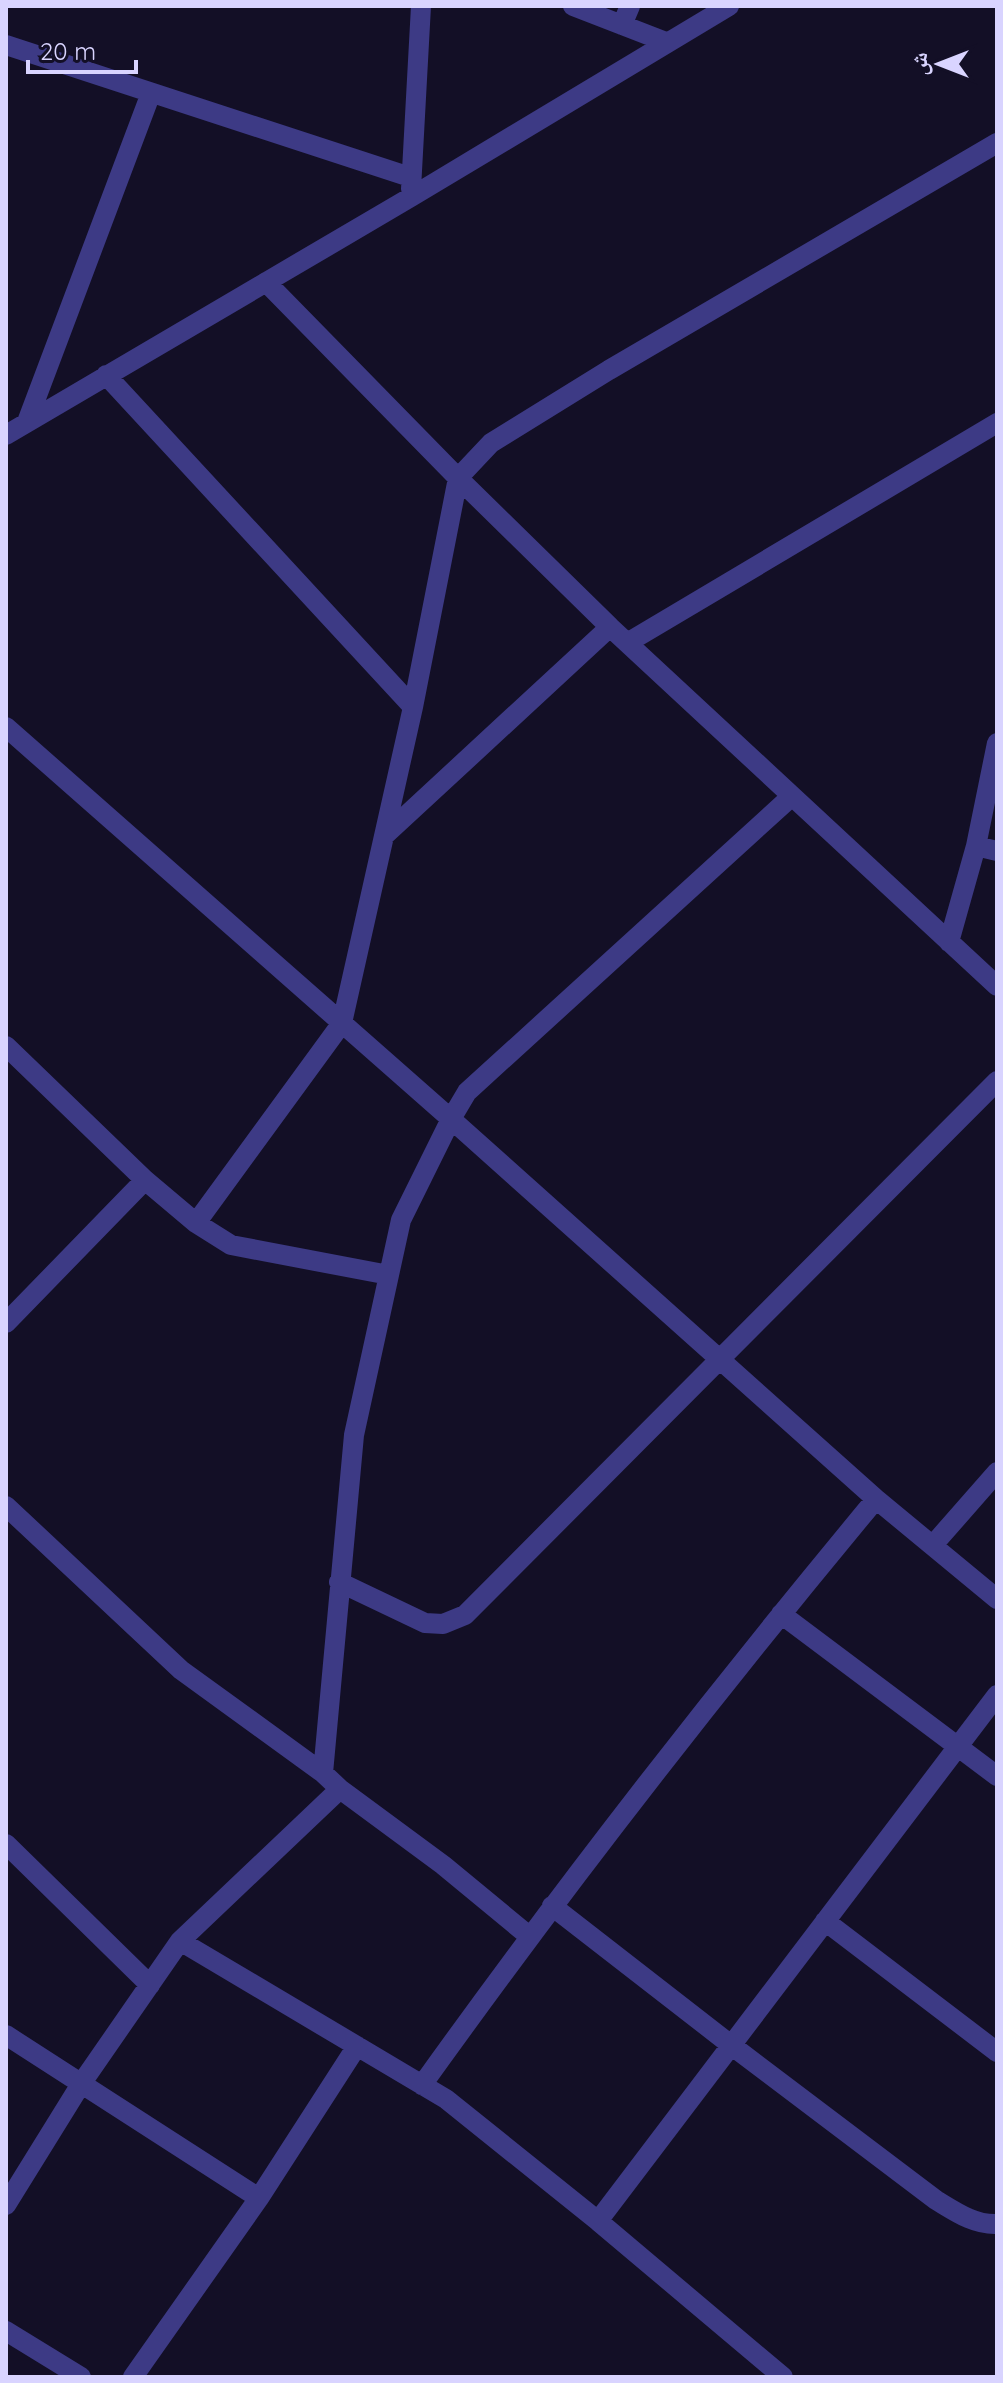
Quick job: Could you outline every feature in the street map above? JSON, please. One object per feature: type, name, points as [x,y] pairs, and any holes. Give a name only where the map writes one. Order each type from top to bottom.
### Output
[{"type":"street","points":[[411,187],[421,6]]},
{"type":"street","points":[[573,6],[626,16],[666,42]]},
{"type":"street","points":[[6,435],[266,282],[411,187],[729,6]]},
{"type":"street","points":[[6,45],[151,93],[411,187]]},
{"type":"street","points":[[27,422],[151,93]]},
{"type":"street","points":[[196,1223],[342,1023],[413,707],[458,478],[491,443],[997,143]]},
{"type":"street","points":[[266,282],[458,478],[610,627],[997,986]]},
{"type":"street","points":[[106,375],[413,707]]},
{"type":"street","points":[[627,643],[997,423]]},
{"type":"street","points":[[384,837],[610,627]]},
{"type":"street","points":[[6,727],[876,1499],[997,1599]]},
{"type":"street","points":[[949,942],[976,846],[997,743]]},
{"type":"street","points":[[323,1773],[354,1435],[401,1220],[467,1092],[792,796]]},
{"type":"street","points":[[976,846],[997,851]]},
{"type":"street","points":[[6,1046],[145,1180],[196,1223],[231,1245],[389,1275]]},
{"type":"street","points":[[339,1582],[425,1623],[443,1624],[465,1615],[997,1081]]},
{"type":"street","points":[[6,1323],[145,1180]]},
{"type":"street","points":[[933,1545],[997,1472]]},
{"type":"street","points":[[422,2085],[552,1906],[781,1614],[876,1499]]},
{"type":"street","points":[[6,1506],[181,1670],[323,1773],[529,1936]]},
{"type":"street","points":[[781,1614],[997,1776]]},
{"type":"street","points":[[598,2221],[997,1695]]},
{"type":"street","points":[[6,2205],[81,2084],[180,1941],[340,1789]]},
{"type":"street","points":[[6,1844],[150,1985]]},
{"type":"street","points":[[552,1906],[936,2200],[967,2219],[987,2225],[997,2224]]},
{"type":"street","points":[[825,1921],[997,2052]]},
{"type":"street","points":[[180,1941],[446,2099],[598,2221],[783,2377]]},
{"type":"street","points":[[6,2035],[259,2198]]},
{"type":"street","points":[[133,2377],[259,2198],[357,2046]]},
{"type":"street","points":[[6,2331],[81,2377]]}]
